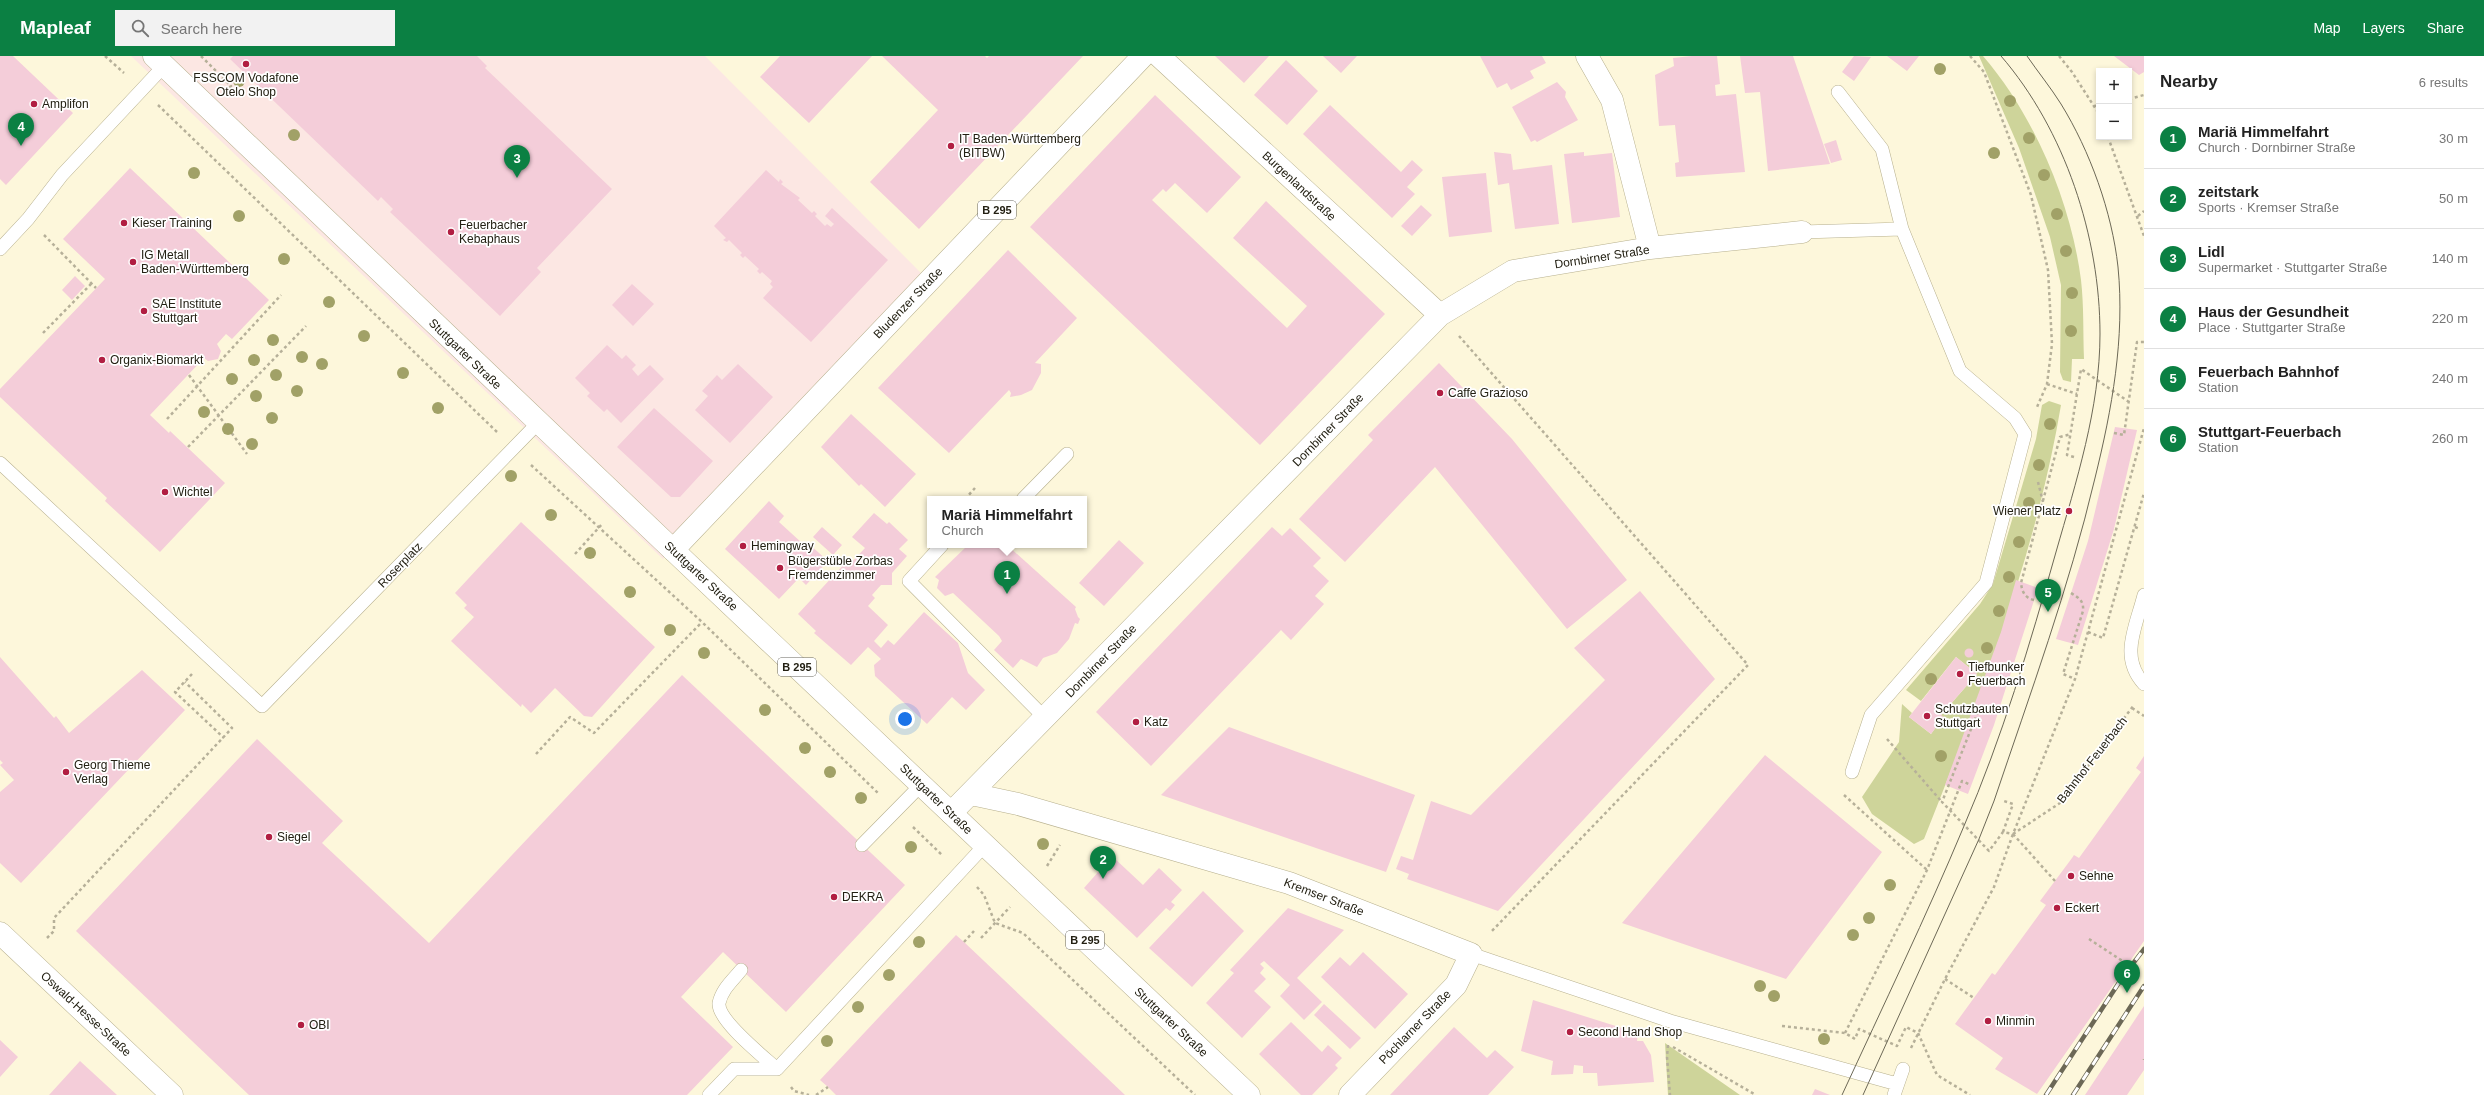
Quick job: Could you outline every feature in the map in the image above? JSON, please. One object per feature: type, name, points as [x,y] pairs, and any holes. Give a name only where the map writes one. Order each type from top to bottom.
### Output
[{"type":"street","name":"Bludenzer Straße","points":[[673,550],[1143,56]]},
{"type":"street","name":"Burgenlandstraße","points":[[1159,56],[1440,315]]},
{"type":"street","points":[[1587,56],[1612,100],[1650,248]]},
{"type":"street","name":"Stuttgarter Straße","points":[[164,59],[538,423],[1249,1095]]},
{"type":"street","name":"Dornbirner Straße","points":[[951,813],[1440,315],[1513,271],[1650,248],[1802,232]]},
{"type":"street","name":"Kremser Straße","points":[[971,794],[1018,804],[1289,883],[1471,954]]},
{"type":"street","name":"Oswald-Hesse-Straße","points":[[0,933],[172,1095]]},
{"type":"street","name":"Pöchlarner Straße","points":[[1350,1095],[1456,985],[1471,954]]},
{"type":"lane","points":[[0,249],[28,219],[62,175],[142,90],[164,59]]},
{"type":"lane","points":[[1838,92],[1882,149],[1902,229],[1960,371],[2015,418],[2025,434],[1986,583],[1871,715],[1852,772]]},
{"type":"lane","points":[[1802,232],[1902,229]]},
{"type":"lane","name":"Roserplatz","points":[[0,463],[262,706],[538,423]]},
{"type":"lane","points":[[1026,496],[1067,454]]},
{"type":"lane","points":[[939,548],[909,581],[1045,718]]},
{"type":"lane","points":[[2144,595],[2130,647],[2130,662],[2136,676],[2144,684]]},
{"type":"lane","points":[[2134,633],[2144,620]]},
{"type":"lane","points":[[862,845],[921,785]]},
{"type":"lane","points":[[709,1095],[734,1069],[777,1069],[985,845]]},
{"type":"lane","name":"Kremser Straße","points":[[1471,954],[1670,1021],[1896,1089]]},
{"type":"lane","points":[[741,970],[724,990],[719,1004],[724,1019],[777,1069]]},
{"type":"lane","points":[[1896,1089],[1903,1069]]},
{"type":"path","points":[[105,56],[513,448],[598,528],[702,622],[896,811],[960,871],[984,895],[995,923],[1023,933],[1195,1095]]},
{"type":"path","points":[[1970,56],[1984,72],[2031,195],[2048,270],[2052,344],[2047,384],[2077,394]]},
{"type":"path","points":[[2059,56],[2095,106]]},
{"type":"path","points":[[2132,98],[2144,95]]},
{"type":"path","points":[[2109,140],[2144,236]]},
{"type":"path","points":[[2138,216],[2144,211]]},
{"type":"path","points":[[28,219],[96,288]]},
{"type":"path","points":[[43,333],[92,283]]},
{"type":"path","points":[[167,419],[281,295]]},
{"type":"path","points":[[1440,315],[1748,665],[1471,954]]},
{"type":"path","points":[[188,447],[306,326]]},
{"type":"path","points":[[2114,433],[2124,435],[2130,402],[2137,342],[2144,342]]},
{"type":"path","points":[[2074,458],[2067,455],[2081,369],[2130,402]]},
{"type":"path","points":[[189,375],[247,454]]},
{"type":"path","points":[[1918,1033],[1945,978],[1994,888],[2013,834],[2075,679],[2144,428]]},
{"type":"path","points":[[2034,600],[2029,599],[2022,592],[2021,583],[2060,437],[2071,434]]},
{"type":"path","points":[[968,496],[975,488]]},
{"type":"path","points":[[2088,632],[2103,638],[2144,493]]},
{"type":"path","points":[[575,554],[621,501]]},
{"type":"path","points":[[2134,527],[2140,529]]},
{"type":"path","points":[[2071,593],[2080,598],[2083,605],[2083,611],[2063,674],[2075,679]]},
{"type":"path","points":[[536,754],[570,717],[594,733],[702,622]]},
{"type":"path","points":[[28,959],[54,931],[54,918],[232,728],[185,682]]},
{"type":"path","points":[[175,692],[224,738]]},
{"type":"path","name":"Bahnhof Feuerbach","points":[[2013,834],[2060,803],[2136,702]]},
{"type":"path","points":[[1942,802],[1980,709],[1986,706],[1999,709]]},
{"type":"path","points":[[2132,708],[2144,716]]},
{"type":"path","points":[[1893,748],[1989,851],[2003,832],[2013,804],[2004,801]]},
{"type":"path","points":[[1852,772],[1844,795],[1927,870]]},
{"type":"path","points":[[1845,1033],[1927,870],[1962,781],[1971,785]]},
{"type":"path","points":[[2003,832],[2013,834],[2055,881]]},
{"type":"path","points":[[981,938],[995,923]]},
{"type":"path","points":[[964,942],[974,932]]},
{"type":"path","points":[[2089,939],[2124,962]]},
{"type":"path","points":[[1945,978],[1974,998]]},
{"type":"path","points":[[1670,1021],[1666,1058],[1670,1095]]},
{"type":"path","points":[[1670,1021],[1673,1048],[1756,1095]]},
{"type":"path","points":[[1867,1033],[1897,1046],[1906,1027],[1918,1033],[1937,1075],[1970,1095]]},
{"type":"path","points":[[816,1095],[828,1087]]},
{"type":"shaded area","points":[[131,56],[705,56],[921,273],[663,559]]},
{"type":"green space","points":[[1979,56],[1983,56],[2001,79],[2034,132],[2059,190],[2069,220],[2081,280],[2084,359],[2072,359],[2071,382],[2063,380],[2060,372],[2061,285],[2050,237],[2019,148]]},
{"type":"green space","points":[[2049,401],[2061,405],[2037,516],[2021,571],[2004,625],[1966,733],[1924,839],[1914,844],[1872,814],[1862,797],[1899,742],[1902,704],[1912,713],[1909,717],[1931,734],[1938,724],[1941,715],[1977,674],[1956,657],[1921,701],[1906,690],[1980,604],[1993,584],[2036,439],[2042,405]]},
{"type":"green space","points":[[1665,1043],[1740,1095],[1668,1095]]},
{"type":"building","points":[[0,56],[13,56],[73,113],[6,185],[0,179]]},
{"type":"building","points":[[233,56],[477,56],[487,66],[485,68],[612,189],[537,268],[541,272],[500,316],[390,212],[393,209],[381,197],[378,201],[230,59]]},
{"type":"building","points":[[780,56],[872,56],[809,123],[760,77]]},
{"type":"building","name":"IT Baden-Württemberg (BITBW)","points":[[882,56],[985,56],[987,58],[989,56],[1083,56],[919,229],[870,182],[938,110]]},
{"type":"building","points":[[1215,56],[1269,56],[1244,83]]},
{"type":"building","points":[[1323,56],[1357,56],[1341,73]]},
{"type":"building","points":[[1480,56],[1542,56],[1546,63],[1530,71],[1534,78],[1511,90],[1507,83],[1497,88]]},
{"type":"building","points":[[1717,56],[1720,84],[1715,85],[1716,96],[1736,94],[1745,172],[1676,177],[1675,163],[1679,162],[1675,125],[1659,126],[1655,75],[1674,66],[1673,58]]},
{"type":"building","points":[[1740,56],[1793,56],[1830,164],[1768,171],[1760,92],[1745,93]]},
{"type":"building","points":[[1854,56],[1871,57],[1854,81],[1842,72]]},
{"type":"building","points":[[1887,56],[1919,56],[1907,71]]},
{"type":"building","points":[[2114,56],[2144,56],[2144,72],[2139,75],[2132,68],[2130,68]]},
{"type":"building","points":[[1286,60],[1318,91],[1287,125],[1254,95]]},
{"type":"building","points":[[1557,82],[1566,92],[1565,97],[1578,120],[1537,142],[1535,140],[1531,142],[1512,107]]},
{"type":"building","points":[[1155,95],[1241,177],[1207,213],[1175,183],[1166,192],[1163,189],[1152,200],[1287,328],[1307,306],[1233,238],[1266,201],[1385,314],[1260,445],[1030,227]]},
{"type":"building","points":[[1330,105],[1401,172],[1412,160],[1423,170],[1407,187],[1415,194],[1392,218],[1303,134]]},
{"type":"building","points":[[1836,140],[1842,160],[1831,163],[1824,144]]},
{"type":"building","points":[[1494,152],[1511,154],[1513,170],[1552,165],[1559,224],[1515,229],[1509,183],[1498,185]]},
{"type":"building","points":[[1584,152],[1584,156],[1612,153],[1620,217],[1572,223],[1564,154]]},
{"type":"building","points":[[130,168],[269,300],[232,339],[226,334],[217,344],[221,351],[218,359],[208,361],[204,358],[150,415],[169,433],[170,431],[225,483],[160,552],[105,501],[107,498],[0,397],[0,389],[105,279],[63,239]]},
{"type":"building","points":[[766,170],[779,182],[780,179],[783,182],[781,184],[800,198],[798,200],[812,213],[814,211],[817,214],[815,216],[825,226],[827,224],[831,227],[834,224],[825,216],[832,208],[888,260],[811,342],[763,298],[773,287],[770,284],[772,281],[762,272],[760,274],[757,271],[759,269],[745,256],[743,258],[740,255],[742,253],[729,240],[727,242],[723,240],[726,238],[714,226]]},
{"type":"building","points":[[1486,173],[1492,232],[1449,237],[1442,177]]},
{"type":"building","points":[[1421,205],[1432,215],[1412,236],[1401,226]]},
{"type":"building","points":[[1008,250],[1077,318],[1035,363],[1041,364],[1041,373],[1032,390],[1021,395],[1010,397],[1011,393],[1009,390],[949,453],[878,388]]},
{"type":"building","points":[[75,276],[85,286],[72,300],[62,290]]},
{"type":"building","points":[[632,284],[654,304],[633,326],[612,305]]},
{"type":"building","points":[[607,345],[622,359],[626,355],[636,365],[632,369],[638,376],[650,365],[664,379],[621,423],[607,409],[604,412],[587,396],[590,393],[575,378]]},
{"type":"building","points":[[1439,363],[1512,439],[1627,580],[1567,629],[1435,467],[1345,562],[1299,519],[1373,440],[1368,435]]},
{"type":"building","points":[[738,364],[773,397],[730,443],[695,410],[708,396],[702,391],[717,375],[722,380]]},
{"type":"building","points":[[654,408],[713,461],[680,497],[671,497],[617,447]]},
{"type":"building","points":[[851,414],[916,474],[885,507],[861,484],[859,486],[821,447]]},
{"type":"building","points":[[2115,427],[2137,430],[2114,529],[2078,645],[2056,639],[2088,541]]},
{"type":"building","points":[[769,501],[784,516],[779,522],[802,543],[797,548],[801,552],[809,544],[828,561],[806,585],[799,578],[779,599],[725,549]]},
{"type":"building","points":[[874,513],[887,524],[889,522],[908,540],[899,549],[907,556],[892,573],[892,585],[881,585],[872,595],[875,598],[868,606],[888,625],[874,641],[881,648],[888,640],[894,645],[924,612],[958,643],[968,673],[985,690],[966,710],[952,697],[927,724],[875,676],[874,665],[881,659],[868,647],[851,665],[814,633],[816,631],[798,614],[847,561],[850,564],[865,548],[852,537]]},
{"type":"building","points":[[521,522],[655,647],[592,717],[584,716],[555,688],[531,713],[522,704],[521,707],[451,641],[474,617],[464,608],[467,605],[455,593]]},
{"type":"building","points":[[822,527],[842,545],[833,555],[813,537]]},
{"type":"building","points":[[1272,527],[1282,536],[1290,528],[1321,558],[1313,566],[1329,581],[1315,596],[1324,604],[1291,640],[1281,630],[1151,766],[1096,712]]},
{"type":"building","points":[[1119,540],[1144,563],[1104,606],[1079,583]]},
{"type":"building","points":[[965,548],[1010,548],[1076,607],[1075,609],[1080,619],[1078,624],[1075,623],[1069,639],[1057,653],[1043,658],[1037,667],[1021,659],[1013,668],[994,650],[1002,641],[999,636],[953,593],[945,596],[937,588],[939,580],[935,577]]},
{"type":"building","points":[[2016,580],[2038,588],[1994,725],[1968,794],[1945,785],[2001,632]]},
{"type":"building","points":[[1640,591],[1715,679],[1498,911],[1407,879],[1409,874],[1396,869],[1401,856],[1413,860],[1431,801],[1471,815],[1605,680],[1574,648]]},
{"type":"building","name":"Tiefbunker Feuerbach","points":[[1967,649],[1971,649],[1973,653],[1971,657],[1967,657],[1965,655],[1965,651]]},
{"type":"building","name":"Georg Thieme Verlag","points":[[0,657],[54,718],[56,716],[69,733],[142,670],[185,710],[21,883],[0,863],[0,792],[14,780],[0,765],[3,763],[0,760]]},
{"type":"building","points":[[1956,657],[1977,674],[1941,715],[1944,717],[1931,734],[1909,717]]},
{"type":"building","points":[[682,675],[905,885],[786,1012],[723,952],[681,997],[733,1047],[687,1095],[249,1095],[76,931],[257,739],[343,821],[322,843],[429,943]]},
{"type":"building","points":[[1229,727],[1415,795],[1386,872],[1161,795]]},
{"type":"building","points":[[1765,755],[1882,852],[1786,979],[1622,923]]},
{"type":"building","points":[[2144,756],[2144,941],[2037,1094],[1995,1069],[2003,1058],[1955,1024],[1992,973],[1995,975],[2046,905],[2040,901],[2074,855],[2079,858],[2141,772],[2136,768]]},
{"type":"building","points":[[1102,854],[1109,861],[1113,857],[1143,885],[1159,868],[1182,890],[1171,902],[1175,905],[1170,911],[1166,908],[1137,938],[1084,888],[1099,871],[1092,865]]},
{"type":"building","points":[[1203,891],[1244,931],[1192,987],[1149,948]]},
{"type":"building","points":[[1288,908],[1344,930],[1297,978],[1322,1002],[1304,1020],[1280,996],[1290,985],[1264,961],[1260,964],[1264,968],[1260,973],[1266,979],[1254,991],[1271,1007],[1242,1038],[1206,1003],[1234,973],[1230,970]]},
{"type":"building","points":[[956,935],[1125,1095],[836,1095],[820,1080]]},
{"type":"building","points":[[1363,952],[1408,994],[1375,1029],[1321,977],[1340,957],[1350,966]]},
{"type":"building","points":[[1533,1000],[1638,1033],[1637,1041],[1643,1041],[1651,1055],[1654,1082],[1598,1086],[1597,1073],[1583,1073],[1583,1066],[1574,1065],[1573,1074],[1551,1075],[1553,1061],[1521,1051]]},
{"type":"building","points":[[1324,1004],[1361,1038],[1350,1049],[1314,1015]]},
{"type":"building","points":[[2144,1006],[2144,1070],[2127,1095],[2085,1095]]},
{"type":"building","points":[[1291,1022],[1322,1052],[1328,1045],[1342,1058],[1335,1065],[1338,1068],[1312,1095],[1301,1095],[1259,1054]]},
{"type":"building","points":[[1454,1027],[1487,1058],[1495,1050],[1514,1067],[1488,1095],[1390,1095]]},
{"type":"building","points":[[0,1040],[18,1057],[0,1077]]},
{"type":"building","points":[[80,1061],[117,1095],[49,1095]]},
{"type":"building","points":[[1815,1089],[1830,1095],[1812,1095]]},
{"type":"tram line","points":[[1842,1095],[1935,894],[1991,759],[2025,656],[2079,472],[2086,444],[2096,389],[2100,334],[2098,297],[2094,260],[2086,223],[2074,186],[2060,151],[2043,117],[2024,85],[2001,56]]},
{"type":"tram line","points":[[1863,1095],[1979,839],[1994,801],[2048,641],[2073,560],[2095,478],[2112,400],[2118,347],[2120,294],[2118,267],[2111,225],[2098,182],[2072,122],[2053,92],[2027,56]]},
{"type":"railway","points":[[2046,1095],[2122,978],[2144,949]]},
{"type":"railway","points":[[2073,1095],[2144,986]]},
{"type":"place","name":"FSSCOM Vodafone Otelo Shop","points":[[246,64]]},
{"type":"place","name":"Amplifon","points":[[34,104]]},
{"type":"place","name":"Haus der Gesundheit","points":[[21,146]]},
{"type":"place","name":"IT Baden-Württemberg (BITBW)","points":[[951,146]]},
{"type":"place","name":"Lidl","points":[[517,178]]},
{"type":"place","name":"Kieser Training","points":[[124,223]]},
{"type":"place","name":"Feuerbacher Kebaphaus","points":[[451,232]]},
{"type":"place","name":"IG Metall Baden-Württemberg","points":[[133,262]]},
{"type":"place","name":"SAE Institute Stuttgart","points":[[144,311]]},
{"type":"place","name":"Organix-Biomarkt","points":[[102,360]]},
{"type":"place","name":"Caffe Grazioso","points":[[1440,393]]},
{"type":"place","name":"Wichtel","points":[[165,492]]},
{"type":"place","name":"Wiener Platz","points":[[2069,511]]},
{"type":"place","name":"Hemingway","points":[[743,546]]},
{"type":"place","name":"Bügerstüble Zorbas Fremdenzimmer","points":[[780,568]]},
{"type":"place","name":"Mariä Himmelfahrt","points":[[1007,594]]},
{"type":"place","name":"Feuerbach Bahnhof","points":[[2048,612]]},
{"type":"place","name":"Tiefbunker Feuerbach","points":[[1960,674]]},
{"type":"place","name":"Schutzbauten Stuttgart","points":[[1927,716]]},
{"type":"place","name":"Katz","points":[[1136,722]]},
{"type":"place","name":"Georg Thieme Verlag","points":[[66,772]]},
{"type":"place","name":"Siegel","points":[[269,837]]},
{"type":"place","name":"Sehne","points":[[2071,876]]},
{"type":"place","name":"zeitstark","points":[[1103,879]]},
{"type":"place","name":"DEKRA","points":[[834,897]]},
{"type":"place","name":"Eckert","points":[[2057,908]]},
{"type":"place","name":"Stuttgart-Feuerbach","points":[[2127,993]]},
{"type":"place","name":"Minmin","points":[[1988,1021]]},
{"type":"place","name":"OBI","points":[[301,1025]]},
{"type":"place","name":"Second Hand Shop","points":[[1570,1032]]}]
